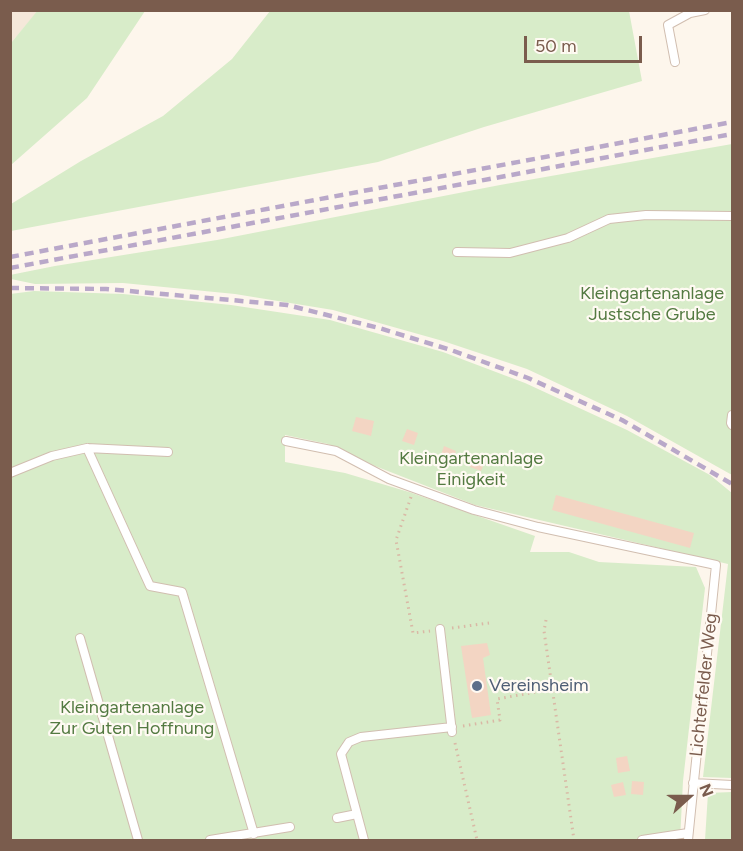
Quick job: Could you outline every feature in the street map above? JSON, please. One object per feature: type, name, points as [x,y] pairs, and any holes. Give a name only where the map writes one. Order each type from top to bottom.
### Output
[{"type":"lane","points":[[675,62],[668,25],[690,13],[705,10]]},
{"type":"lane","points":[[457,252],[510,254],[568,238],[609,219],[646,215],[732,216]]},
{"type":"lane","points":[[732,415],[732,425]]},
{"type":"lane","points":[[286,441],[336,450],[389,479],[414,488]]},
{"type":"lane","points":[[87,448],[150,586],[182,592],[254,834]]},
{"type":"lane","points":[[10,473],[52,456],[87,448],[168,452]]},
{"type":"lane","name":"Lichterfelder Weg","points":[[414,488],[474,510],[538,527],[716,565],[688,837]]},
{"type":"lane","points":[[364,840],[341,754],[349,742],[361,737],[452,730],[440,629]]},
{"type":"lane","points":[[80,638],[138,840]]},
{"type":"lane","points":[[693,783],[732,785]]},
{"type":"lane","points":[[337,818],[357,814]]},
{"type":"lane","points":[[210,840],[254,834],[266,836],[290,827]]},
{"type":"lane","points":[[642,840],[688,837]]},
{"type":"path","points":[[413,633],[396,540],[414,488]]},
{"type":"path","points":[[546,620],[544,631],[574,840]]},
{"type":"path","points":[[477,840],[452,730],[500,720],[496,699],[552,689]]},
{"type":"shaded area","points":[[11,11],[38,11],[11,43]]},
{"type":"green space","points":[[38,10],[145,11],[87,98],[11,165],[11,43]]},
{"type":"green space","points":[[270,11],[629,11],[642,81],[484,127],[378,162],[11,231],[11,204],[81,161],[163,116],[232,59]]},
{"type":"green space","name":"Kleingartenanlage Justsche Grube","points":[[732,144],[732,475],[627,416],[527,369],[443,341],[333,310],[235,294],[123,283],[35,284],[11,279],[10,275],[217,240],[500,185]]},
{"type":"green space","points":[[34,291],[123,294],[231,305],[330,320],[443,352],[525,383],[627,430],[710,475],[732,493],[732,778],[703,777],[728,564],[475,505],[375,466],[328,444],[285,435],[285,462],[345,473],[409,492],[535,536],[530,552],[569,552],[599,562],[696,567],[705,588],[683,781],[680,840],[11,840],[10,294]]},
{"type":"green space","points":[[732,792],[732,840],[705,840],[708,793]]},
{"type":"building","points":[[356,417],[374,421],[371,436],[352,431]]},
{"type":"building","points":[[407,429],[418,433],[414,445],[402,441]]},
{"type":"building","points":[[444,446],[456,451],[452,462],[440,458]]},
{"type":"building","points":[[474,455],[486,459],[481,471],[470,467]]},
{"type":"building","points":[[556,495],[694,533],[690,548],[552,510]]},
{"type":"building","name":"Vereinsheim","points":[[487,643],[490,655],[483,658],[491,715],[472,718],[461,646]]},
{"type":"building","points":[[627,756],[630,771],[618,773],[616,758]]},
{"type":"building","points":[[632,781],[644,782],[643,795],[631,794]]},
{"type":"building","points":[[623,782],[626,795],[614,797],[611,785]]},
{"type":"railway","points":[[10,257],[732,122]]},
{"type":"railway","points":[[10,268],[732,134]]},
{"type":"railway","points":[[10,288],[106,289],[287,305],[379,328],[451,350],[528,378],[622,420],[732,484]]},
{"type":"place","name":"Vereinsheim","points":[[477,686]]},
{"type":"park label","name":"Kleingartenanlage Einigkeit","points":[[471,469]]},
{"type":"park label","name":"Kleingartenanlage Zur Guten Hoffnung","points":[[132,718]]}]
